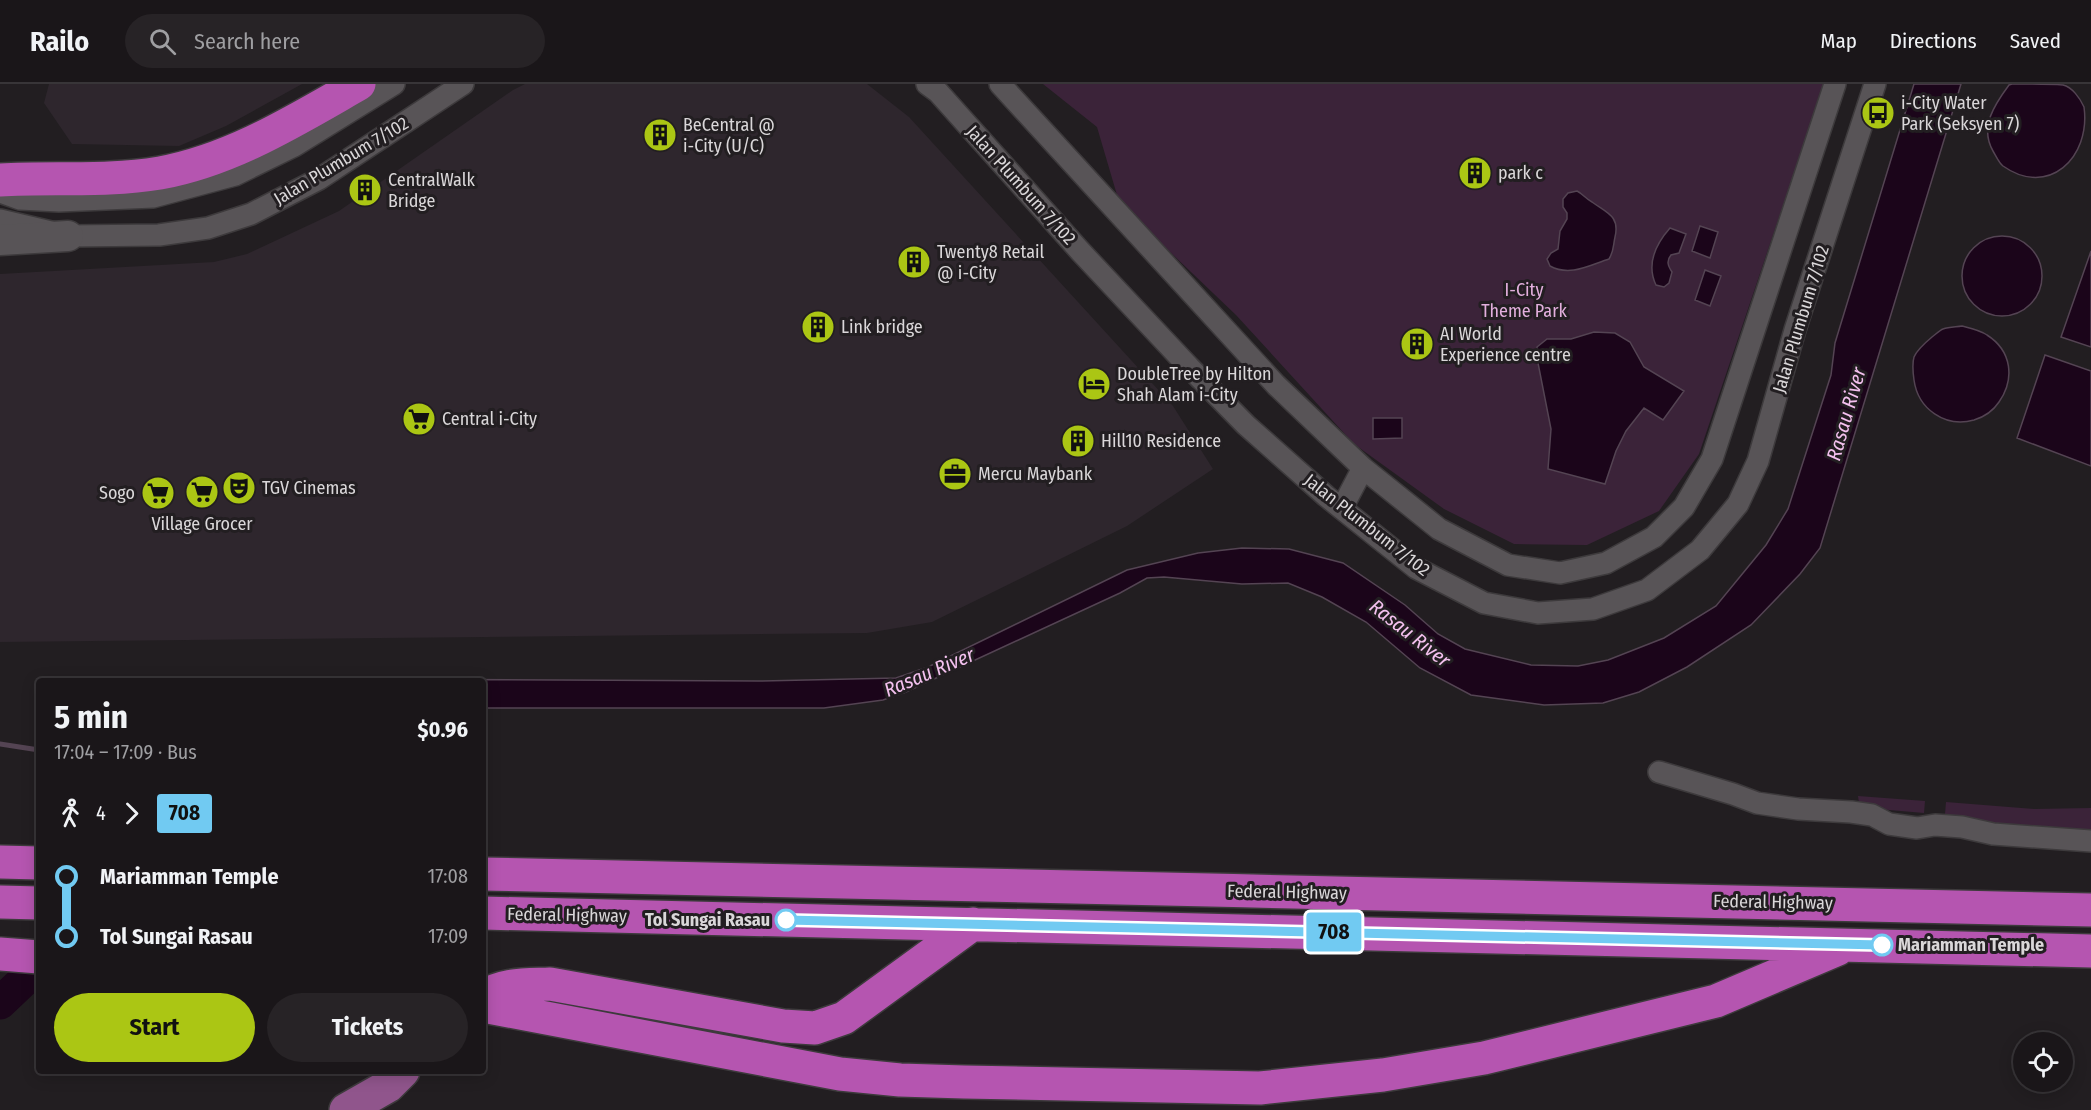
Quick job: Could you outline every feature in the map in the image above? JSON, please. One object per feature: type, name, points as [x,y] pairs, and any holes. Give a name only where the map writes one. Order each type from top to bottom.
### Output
[{"type":"highway","points":[[0,180],[112,177],[158,173],[193,166],[238,150],[359,84]]},
{"type":"highway","points":[[0,862],[36,863]]},
{"type":"highway","name":"Federal Highway","points":[[486,874],[977,887],[2091,910]]},
{"type":"highway","points":[[0,902],[36,903]]},
{"type":"highway","name":"Federal Highway","points":[[486,913],[2091,951]]},
{"type":"highway","points":[[486,994],[517,985],[550,984],[783,1026],[815,1028],[844,1018],[973,924]]},
{"type":"highway","points":[[486,1007],[852,1075],[964,1083],[1260,1088],[1383,1075],[1484,1058],[1716,1001],[1850,944]]},
{"type":"highway","points":[[0,954],[36,957]]},
{"type":"main road","points":[[346,1110],[388,1086],[400,1074]]},
{"type":"street","name":"Jalan Plumbum 7/102","points":[[0,192],[20,199],[58,201],[153,197],[225,178],[294,146],[394,84]]},
{"type":"street","name":"Jalan Plumbum 7/102","points":[[0,220],[68,236],[159,235],[208,228],[251,214],[319,178],[464,84]]},
{"type":"street","name":"Jalan Plumbum 7/102","points":[[927,84],[938,92],[1080,251],[1267,445],[1416,568],[1484,603],[1538,613],[1593,609],[1647,590],[1700,550],[1738,504],[1758,461],[1796,330],[1875,84]]},
{"type":"street","points":[[1000,84],[1276,385],[1363,468],[1439,529],[1508,565],[1560,573],[1606,563],[1654,537],[1684,507],[1712,459],[1835,84]]},
{"type":"street","points":[[0,240],[68,236]]},
{"type":"street","points":[[1342,508],[1363,468]]},
{"type":"street","points":[[1659,772],[1757,803],[1872,815],[1889,824],[1917,828],[1935,825],[1962,827],[1993,834],[2091,841]]},
{"type":"shaded area","points":[[49,84],[302,84],[226,126],[179,146],[72,144],[44,103]]},
{"type":"shaded area","points":[[525,84],[867,84],[909,117],[1173,406],[1213,469],[1127,526],[932,622],[867,633],[0,642],[0,274],[214,262],[247,254],[339,211],[513,90]]},
{"type":"green space","name":"I-City Theme Park","points":[[1043,84],[1824,84],[1699,454],[1659,511],[1587,545],[1514,544],[1444,509],[1354,444],[1236,315],[1124,208],[1117,195],[1097,127]]},
{"type":"green space","points":[[1858,796],[1925,801],[1924,813],[1866,808],[1859,803]]},
{"type":"green space","points":[[1946,802],[2034,809],[2091,808],[2091,832],[2035,832],[1945,814]]},
{"type":"water","name":"Rasau River","points":[[1914,84],[1961,84],[1820,548],[1800,574],[1751,625],[1687,667],[1639,692],[1603,703],[1544,705],[1471,695],[1420,668],[1366,622],[1322,597],[1288,583],[1242,584],[1164,577],[1147,578],[1120,593],[906,692],[883,700],[824,708],[486,708],[486,680],[759,681],[896,678],[928,667],[1127,570],[1198,553],[1242,548],[1289,549],[1343,563],[1405,605],[1438,634],[1465,649],[1531,665],[1578,666],[1608,660],[1664,638],[1716,606],[1766,545],[1788,509],[1831,375],[1835,343]]},
{"type":"water","points":[[2012,84],[2063,85],[2075,93],[2084,107],[2081,142],[2073,157],[2063,168],[2050,175],[2036,177],[2020,175],[2003,166],[1989,142],[1988,125],[1994,108]]},
{"type":"water","points":[[1577,191],[1607,212],[1614,220],[1616,230],[1613,251],[1609,259],[1587,267],[1572,270],[1557,269],[1550,266],[1547,259],[1558,249],[1560,231],[1567,219],[1563,199],[1568,193]]},
{"type":"water","points":[[1700,226],[1718,232],[1710,258],[1692,251]]},
{"type":"water","points":[[1670,228],[1686,234],[1679,253],[1671,255],[1668,259],[1672,272],[1669,283],[1664,287],[1656,285],[1652,262],[1656,248]]},
{"type":"water","points":[[2002,236],[2017,239],[2030,248],[2039,261],[2042,276],[2039,291],[2030,304],[2017,313],[2002,316],[1987,313],[1974,304],[1965,291],[1962,276],[1965,261],[1974,248],[1987,239]]},
{"type":"water","points":[[2091,251],[2091,347],[2061,337]]},
{"type":"water","points":[[1705,270],[1721,276],[1710,306],[1695,300]]},
{"type":"water","points":[[1962,326],[1987,335],[2002,349],[2009,375],[2004,393],[1994,408],[1981,417],[1963,422],[1943,419],[1927,408],[1917,390],[1913,368],[1915,354],[1939,331]]},
{"type":"water","points":[[1594,332],[1615,333],[1630,342],[1644,367],[1684,391],[1663,420],[1644,408],[1626,431],[1616,451],[1605,484],[1548,469],[1551,429],[1538,363],[1537,347],[1547,339],[1571,339]]},
{"type":"water","points":[[2045,355],[2091,371],[2091,466],[2017,438]]},
{"type":"water","points":[[1373,418],[1402,418],[1402,438],[1373,439]]},
{"type":"waterway","points":[[0,744],[36,750]]},
{"type":"waterway","points":[[0,1003],[36,969]]},
{"type":"bus line","name":"708","points":[[786,920],[1882,945]]},
{"type":"place","name":"i-City Water Park (Seksyen 7)","points":[[1878,113]]},
{"type":"place","name":"BeCentral @ i-City (U/C)","points":[[660,135]]},
{"type":"place","name":"park c","points":[[1475,173]]},
{"type":"place","name":"CentralWalk Bridge","points":[[365,190]]},
{"type":"place","name":"Twenty8 Retail @ i-City","points":[[914,262]]},
{"type":"place","name":"Link bridge","points":[[818,327]]},
{"type":"place","name":"AI World Experience centre","points":[[1417,344]]},
{"type":"place","name":"DoubleTree by Hilton Shah Alam i-City","points":[[1094,384]]},
{"type":"place","name":"Central i-City","points":[[419,419]]},
{"type":"place","name":"Hill10 Residence","points":[[1078,441]]},
{"type":"place","name":"Mercu Maybank","points":[[955,474]]},
{"type":"place","name":"TGV Cinemas","points":[[239,488]]},
{"type":"place","name":"Village Grocer","points":[[202,492]]},
{"type":"place","name":"Sogo","points":[[158,493]]},
{"type":"place","name":"Tol Sungai Rasau","points":[[786,920]]},
{"type":"place","name":"Mariamman Temple","points":[[1882,945]]}]
